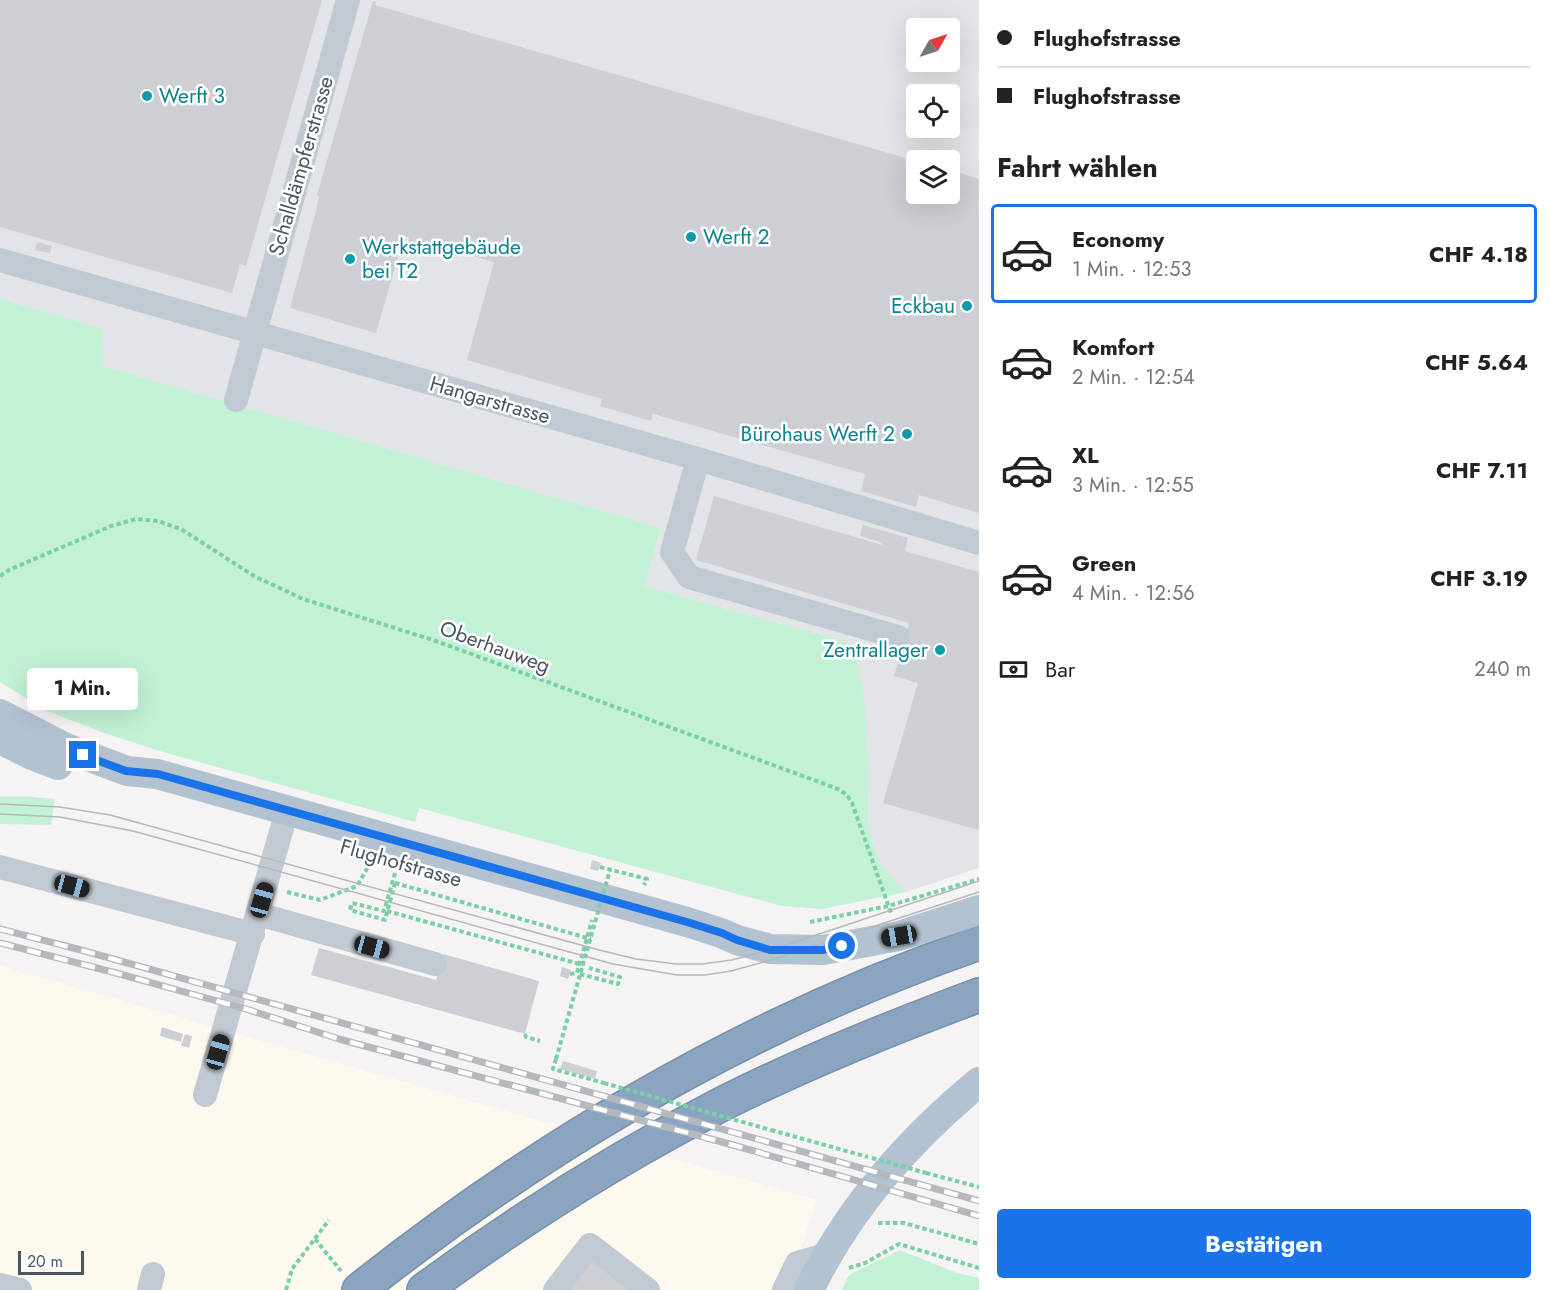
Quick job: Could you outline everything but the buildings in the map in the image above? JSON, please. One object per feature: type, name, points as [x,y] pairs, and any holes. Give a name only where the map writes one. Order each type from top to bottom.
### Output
[{"type":"highway","points":[[351,1282],[407,1252],[516,1175],[582,1132],[695,1066],[802,1014],[915,966],[979,943]]},
{"type":"highway","points":[[424,1290],[469,1256],[542,1208],[601,1172],[725,1103],[879,1034],[979,995]]},
{"type":"main road","name":"Flughofstrasse","points":[[0,714],[66,748],[126,771],[158,774],[687,922],[770,950],[823,950],[899,936],[979,910]]},
{"type":"main road","name":"Flughofstrasse","points":[[0,739],[32,755],[93,777],[282,828],[417,869],[701,948],[737,940]]},
{"type":"main road","points":[[809,1290],[834,1261],[861,1205],[893,1165],[979,1082]]},
{"type":"street","name":"Schalldämpferstrasse","points":[[236,400],[348,0]]},
{"type":"street","name":"Hangarstrasse","points":[[0,260],[698,459],[979,543]]},
{"type":"street","points":[[698,459],[672,552],[689,577],[898,636]]},
{"type":"street","points":[[205,1095],[282,828]]},
{"type":"street","points":[[0,867],[435,964]]},
{"type":"street","points":[[555,1290],[590,1245],[648,1290]]},
{"type":"street","points":[[784,1290],[796,1263],[834,1261]]},
{"type":"street","points":[[0,1285],[20,1290]]},
{"type":"path","name":"Oberhauweg","points":[[0,576],[9,570],[101,531],[136,519],[158,521],[181,529],[254,576],[303,599],[436,641],[838,789],[847,795],[852,803],[899,936]]},
{"type":"path","points":[[266,887],[320,900],[357,886],[368,867]]},
{"type":"path","points":[[600,867],[646,879]]},
{"type":"path","points":[[610,870],[553,1069],[979,1187]]},
{"type":"path","points":[[395,873],[384,911],[352,903],[350,910],[385,920],[395,883],[591,939]]},
{"type":"path","points":[[808,923],[888,906],[979,879]]},
{"type":"path","points":[[603,882],[611,885]]},
{"type":"path","points":[[387,911],[583,965]]},
{"type":"path","points":[[570,974],[618,984],[620,977],[589,968]]},
{"type":"path","points":[[525,1034],[525,1037],[540,1041]]},
{"type":"path","points":[[286,1290],[292,1269],[329,1220]]},
{"type":"path","points":[[869,1223],[904,1222],[979,1244]]},
{"type":"path","points":[[315,1239],[351,1282]]},
{"type":"path","points":[[834,1261],[847,1269],[865,1263],[899,1244],[979,1268]]},
{"type":"shaded area","points":[[0,0],[979,0],[979,868],[906,892],[884,869],[874,848],[868,825],[869,783],[853,644],[645,586],[661,528],[102,366],[102,328],[0,299]]},
{"type":"shaded area","points":[[0,966],[817,1200],[787,1290],[0,1290]]},
{"type":"green space","points":[[0,299],[102,328],[103,366],[661,528],[645,586],[853,644],[864,698],[869,783],[868,825],[874,848],[884,869],[906,892],[822,909],[782,906],[419,808],[415,822],[163,752],[104,733],[47,711],[0,682]]},
{"type":"green space","points":[[0,797],[55,799],[51,825],[0,824]]},
{"type":"green space","points":[[900,1250],[957,1273],[979,1278],[979,1290],[842,1290],[849,1275]]},
{"type":"tram line","points":[[0,804],[60,807],[110,815],[599,950],[636,959],[676,964],[702,964],[732,960],[780,947],[979,881]]},
{"type":"tram line","points":[[0,814],[60,817],[133,831],[613,964],[677,975],[705,975],[768,961],[979,892]]},
{"type":"railway","points":[[0,929],[979,1201]]},
{"type":"railway","points":[[0,943],[246,1009],[339,1039],[733,1145],[979,1216]]},
{"type":"place","name":"Werft 3","points":[[147,96]]},
{"type":"place","name":"Werft 2","points":[[691,237]]},
{"type":"place","name":"Werkstattgebäude bei T2","points":[[350,259]]},
{"type":"place","name":"Eckbau","points":[[967,306]]},
{"type":"place","name":"Bürohaus Werft 2","points":[[907,434]]},
{"type":"place","name":"Zentrallager","points":[[940,650]]},
{"type":"route","points":[[83,755],[126,771],[158,774],[687,922],[770,950],[823,950],[842,946]]}]
